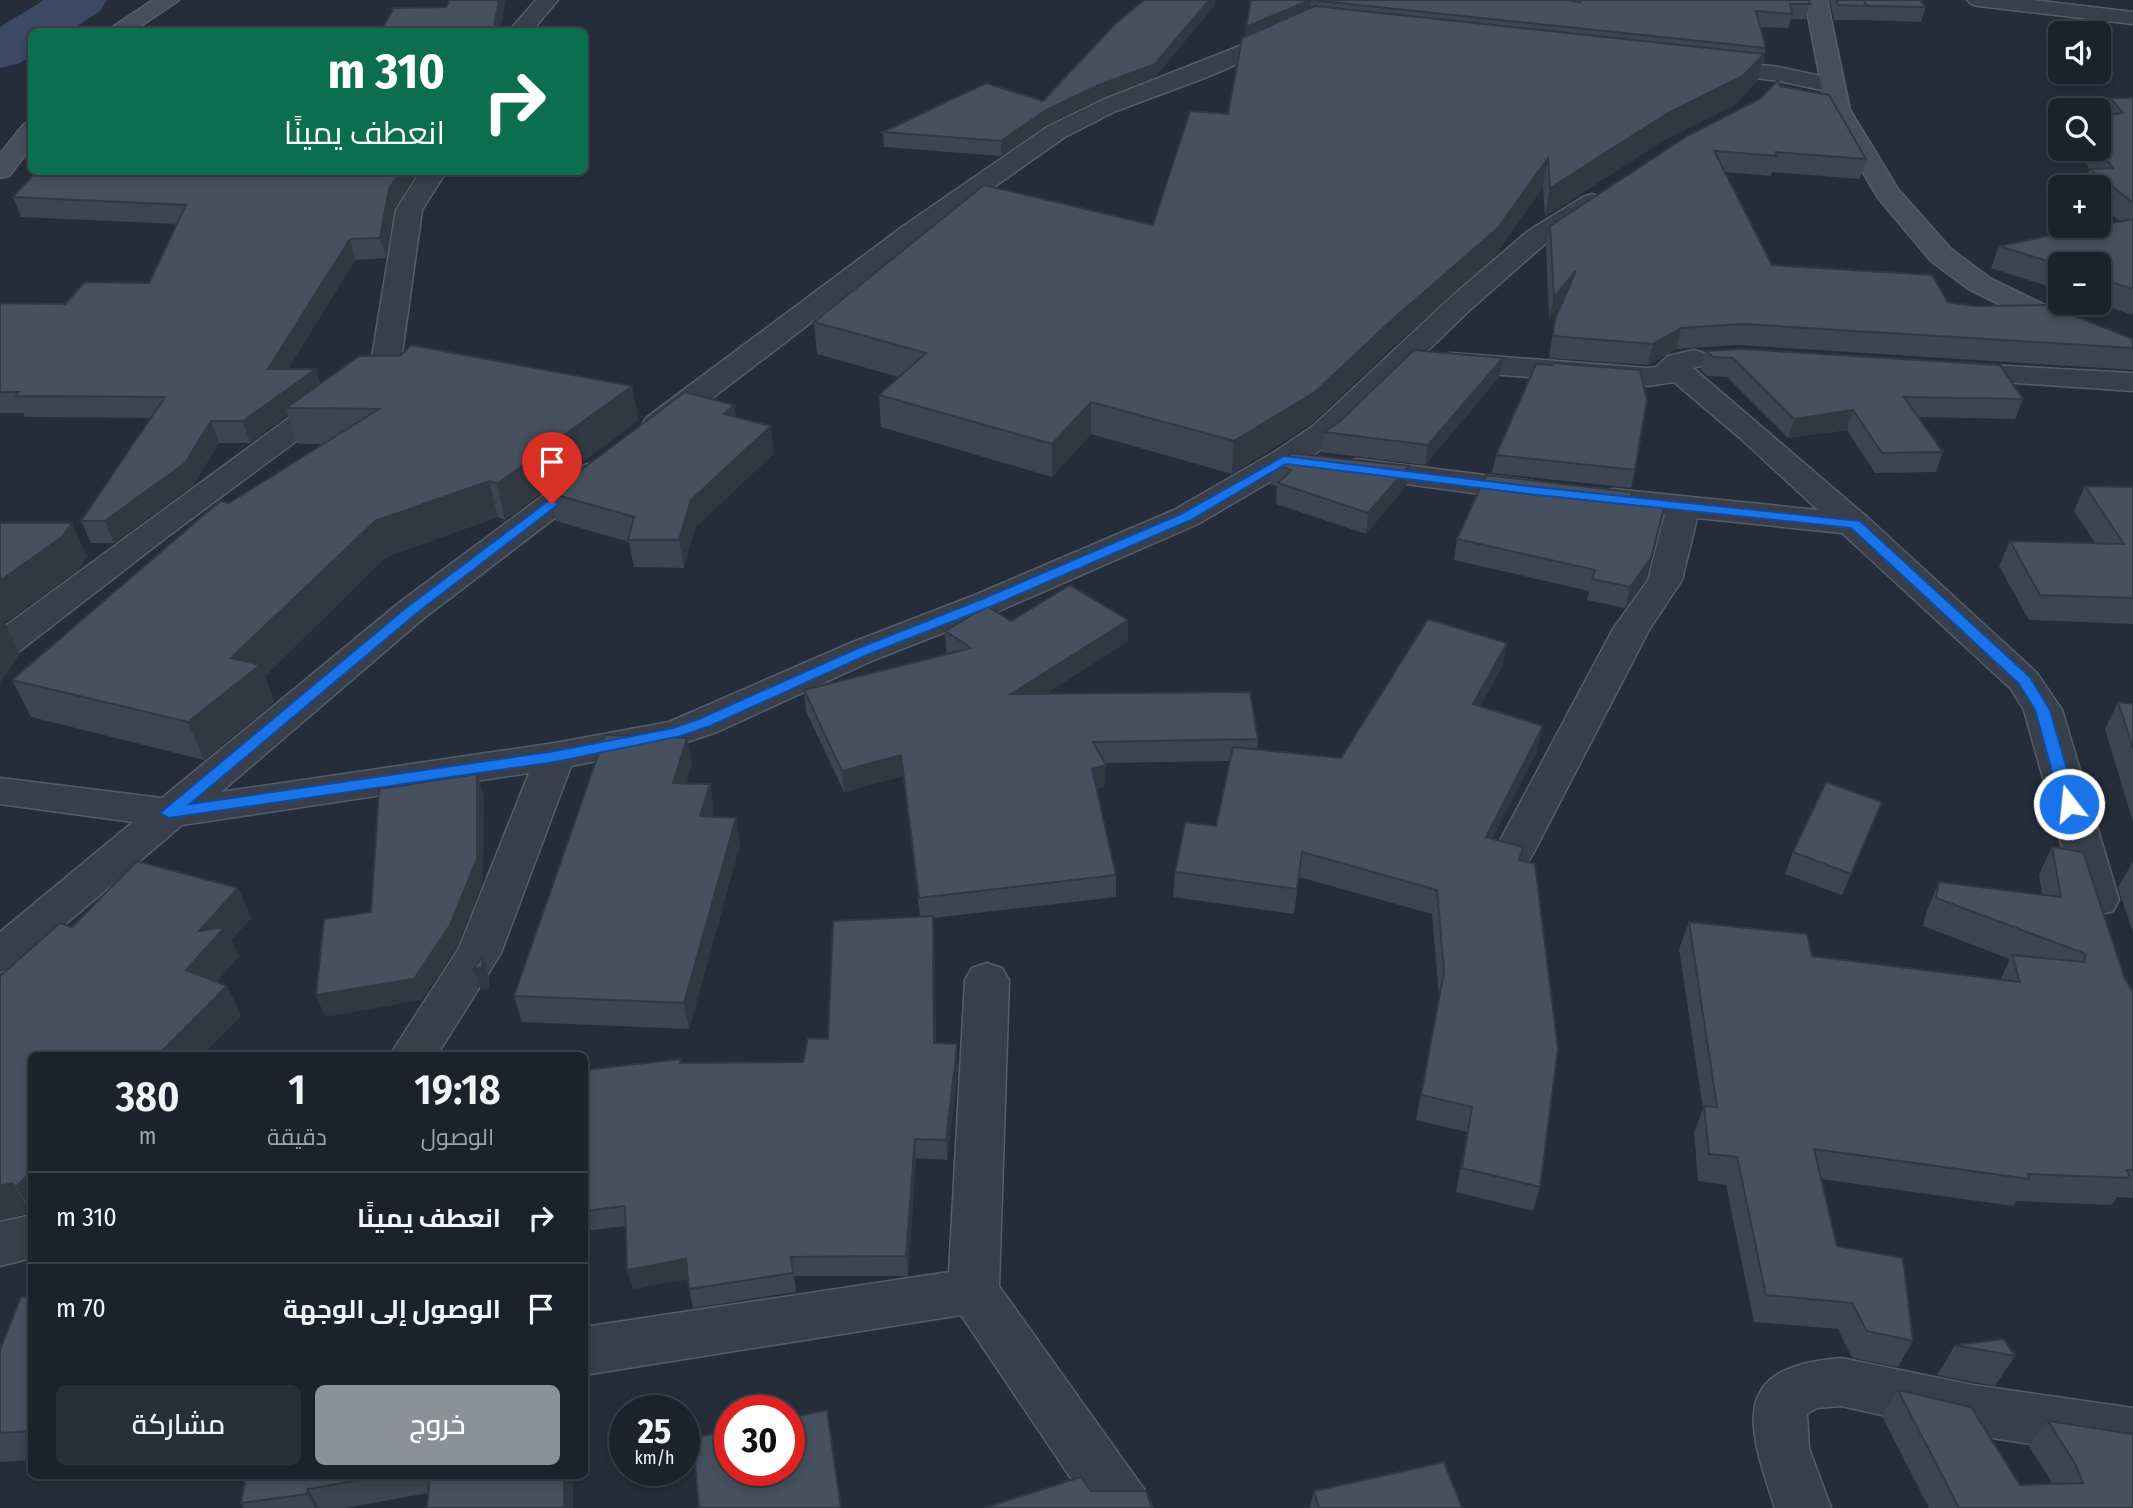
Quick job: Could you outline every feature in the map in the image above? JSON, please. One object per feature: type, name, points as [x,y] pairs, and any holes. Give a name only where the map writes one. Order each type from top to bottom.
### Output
[{"type":"main road","points":[[123,28],[168,0]]},
{"type":"main road","points":[[1816,0],[1830,85],[1838,110],[1887,192],[1941,255],[1991,290],[2047,317],[2133,352]]},
{"type":"main road","points":[[0,171],[28,134]]},
{"type":"street","points":[[522,28],[547,0]]},
{"type":"street","points":[[1978,0],[2133,18]]},
{"type":"street","points":[[0,956],[412,610],[911,233],[1056,132],[1108,106],[1199,72],[1309,23]]},
{"type":"street","points":[[1686,64],[1779,74],[1830,85]]},
{"type":"street","points":[[1755,102],[1779,74]]},
{"type":"street","points":[[0,649],[155,530],[400,363],[409,210],[431,175]]},
{"type":"street","points":[[0,792],[169,813],[555,757],[675,733],[704,723],[861,652],[987,603],[1186,517],[1284,460],[1324,433],[1401,358],[1537,237],[1615,187]]},
{"type":"street","points":[[1401,358],[1648,377],[1665,375],[1673,366],[1688,359],[1725,358]]},
{"type":"street","points":[[1673,366],[1751,430],[1997,653],[2024,681],[2043,710],[2082,850],[2108,928]]},
{"type":"street","points":[[1930,371],[2133,382]]},
{"type":"street","points":[[630,407],[671,415]]},
{"type":"street","points":[[1284,460],[1570,495],[1855,524]]},
{"type":"street","points":[[1514,852],[1630,629],[1665,580],[1683,507]]},
{"type":"street","points":[[415,1052],[480,953],[555,757]]},
{"type":"street","points":[[987,980],[973,1291],[1124,1508]]},
{"type":"street","points":[[0,1244],[28,1237]]},
{"type":"street","points":[[588,1350],[973,1291]]},
{"type":"street","points":[[1803,1508],[1782,1448],[1780,1405],[1795,1390],[1817,1384],[1841,1382],[1973,1410],[2133,1434]]},
{"type":"street","points":[[1973,1410],[2006,1464]]},
{"type":"building","points":[[450,0],[499,0],[494,28],[382,28],[394,8],[446,7]]},
{"type":"building","points":[[1144,0],[1209,0],[1155,64],[1099,85],[1046,110],[1001,141],[883,132],[986,83],[1043,101],[1115,24]]},
{"type":"building","points":[[1251,0],[1310,0],[1246,27]]},
{"type":"building","points":[[1311,0],[1809,0],[1810,4],[1790,4],[1792,14],[1756,11],[1766,48]]},
{"type":"building","points":[[1837,0],[1920,0],[1926,7],[1869,6],[1864,2],[1866,6],[1838,5]]},
{"type":"building","points":[[1315,6],[1764,54],[1743,76],[1668,113],[1550,188],[1548,158],[1498,228],[1393,319],[1315,392],[1234,441],[1091,402],[1052,444],[879,395],[926,353],[814,322],[984,185],[1153,225],[1190,111],[1228,114],[1242,38]]},
{"type":"building","points":[[1778,80],[1780,86],[1829,95],[1866,159],[1776,152],[1777,156],[1714,151],[1772,265],[1932,275],[1948,302],[1974,306],[2047,305],[2048,315],[2072,315],[2133,339],[2133,348],[1743,324],[1681,328],[1653,344],[1553,336],[1555,319],[1576,271],[1554,297],[1550,226],[1687,136],[1760,99]]},
{"type":"building","points":[[2111,98],[2133,98],[2133,203],[2111,186],[2111,175],[2098,175],[2090,169],[2113,168],[2108,161],[2111,161],[2111,114],[2123,113]]},
{"type":"building","points":[[33,175],[398,175],[389,189],[380,238],[350,239],[268,369],[316,369],[243,421],[211,421],[185,463],[105,521],[81,521],[165,397],[16,396],[19,392],[0,392],[0,304],[65,304],[85,282],[149,283],[186,205],[13,197]]},
{"type":"building","points":[[2133,219],[2133,289],[2111,282],[2111,252],[2048,252],[2048,261],[1999,246],[2048,236],[2111,238],[2111,223]]},
{"type":"building","points":[[411,345],[632,386],[497,484],[489,481],[375,521],[231,658],[260,665],[188,722],[12,680],[220,501],[229,503],[379,409],[286,408],[359,356],[400,356]]},
{"type":"building","points":[[1742,349],[2000,365],[2023,399],[1904,397],[1943,452],[1882,453],[1853,410],[1794,419],[1733,358],[1713,357],[1706,351]]},
{"type":"building","points":[[1414,350],[1503,358],[1428,445],[1324,432],[1339,422]]},
{"type":"building","points":[[1536,364],[1640,370],[1647,400],[1635,470],[1496,455]]},
{"type":"building","points":[[685,392],[734,405],[724,414],[771,426],[691,500],[679,540],[628,540],[634,517],[550,493]]},
{"type":"building","points":[[1292,453],[1409,466],[1368,513],[1278,483],[1291,470],[1272,464]]},
{"type":"building","points":[[1486,475],[1632,492],[1631,497],[1665,504],[1651,558],[1630,587],[1592,579],[1595,570],[1457,539]]},
{"type":"building","points":[[2085,486],[2133,487],[2133,598],[2040,595],[2010,541],[2124,544]]},
{"type":"building","points":[[0,523],[72,523],[63,536],[0,581]]},
{"type":"building","points":[[1070,585],[1128,620],[1011,694],[1250,692],[1258,739],[1093,742],[1106,765],[1092,769],[1116,875],[919,898],[901,755],[842,771],[804,690],[971,648],[945,631],[987,606],[1011,621]]},
{"type":"building","points":[[1428,619],[1507,643],[1473,704],[1543,726],[1486,837],[1523,847],[1519,860],[1535,864],[1558,1049],[1540,1187],[1462,1168],[1472,1107],[1421,1095],[1444,972],[1437,890],[1302,852],[1297,889],[1175,872],[1185,822],[1216,826],[1233,747],[1341,758]]},
{"type":"building","points":[[2118,702],[2133,704],[2133,748]]},
{"type":"building","points":[[605,735],[687,738],[673,783],[710,784],[700,816],[736,818],[684,1003],[514,996]]},
{"type":"building","points":[[477,774],[477,859],[450,925],[414,979],[316,995],[324,919],[371,912],[379,789]]},
{"type":"building","points":[[1826,782],[1882,802],[1851,874],[1793,852]]},
{"type":"building","points":[[2052,847],[2083,852],[2125,979],[2133,992],[2133,1170],[2127,1170],[2130,1178],[2028,1174],[2029,1179],[1814,1149],[1837,1246],[1903,1258],[1913,1341],[1867,1331],[1852,1303],[1766,1295],[1737,1157],[1709,1154],[1704,1106],[1717,1107],[1689,922],[1807,934],[1812,956],[2020,982],[2012,955],[2084,962],[2086,954],[1936,898],[1939,882],[2061,897]]},
{"type":"building","points":[[137,861],[238,888],[199,931],[225,927],[186,970],[227,986],[161,1052],[28,1052],[28,1175],[16,1187],[12,1183],[0,1186],[0,976],[60,923],[72,927]]},
{"type":"building","points":[[933,916],[934,1043],[957,1044],[946,1140],[915,1139],[906,1256],[791,1257],[793,1273],[689,1289],[686,1259],[627,1270],[625,1206],[588,1211],[588,1070],[681,1059],[680,1063],[803,1062],[808,1038],[828,1039],[833,921]]},
{"type":"building","points":[[482,956],[482,968],[474,969]]},
{"type":"building","points":[[21,1297],[28,1297],[28,1431],[0,1433],[0,1350]]},
{"type":"building","points":[[2004,1339],[2015,1356],[1955,1345]]},
{"type":"building","points":[[1898,1390],[1971,1407],[2020,1485],[2083,1483],[2074,1462],[2048,1421],[2133,1434],[2133,1508],[1959,1508]]},
{"type":"building","points":[[827,1410],[841,1508],[699,1508],[697,1486],[700,1486],[700,1436],[714,1433],[714,1486],[805,1486],[805,1415]]},
{"type":"building","points":[[1444,1462],[1462,1508],[1319,1508],[1314,1491]]},
{"type":"building","points":[[1081,1477],[1091,1491],[1146,1491],[1152,1508],[984,1508]]},
{"type":"building","points":[[245,1479],[365,1479],[308,1489],[307,1494],[241,1503]]},
{"type":"building","points":[[430,1479],[564,1479],[564,1508],[427,1508]]},
{"type":"waterway","points":[[37,28],[81,0]]},
{"type":"waterway","points":[[0,51],[28,33]]},
{"type":"route","points":[[552,504],[412,610],[169,813],[555,757],[675,733],[704,723],[861,652],[987,603],[1186,517],[1284,460],[1537,491],[1855,524],[1997,653],[2024,681],[2043,710],[2069,804]]}]
